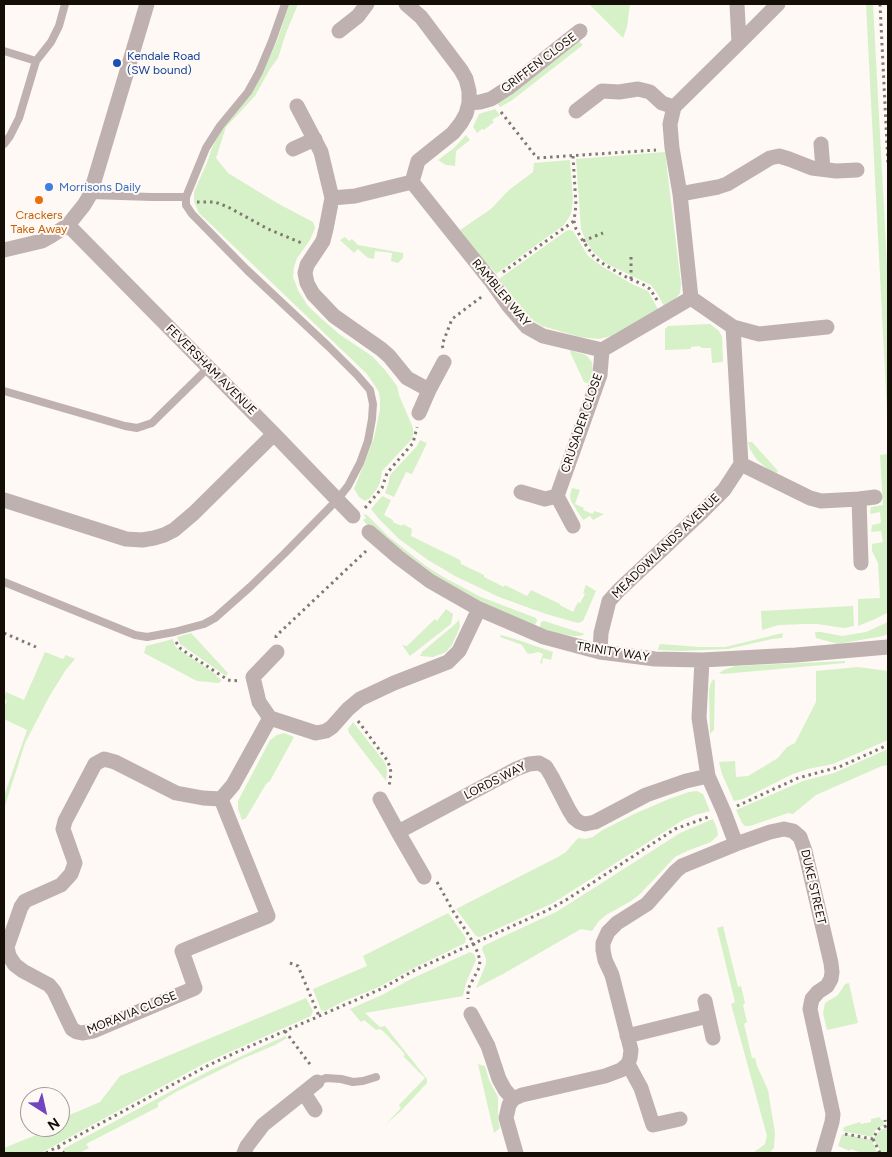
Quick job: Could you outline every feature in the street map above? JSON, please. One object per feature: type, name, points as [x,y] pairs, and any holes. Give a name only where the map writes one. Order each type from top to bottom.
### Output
[{"type":"street","points":[[4,250],[42,241],[51,236],[68,224],[90,195],[147,4]]},
{"type":"street","points":[[339,31],[358,16],[368,4]]},
{"type":"street","points":[[332,198],[355,196],[412,182],[418,161],[453,133],[466,114],[469,103],[469,91],[466,79],[421,17],[406,4]]},
{"type":"street","points":[[737,4],[739,43]]},
{"type":"street","points":[[778,4],[674,107],[670,124],[672,148],[680,194],[691,298],[733,327],[759,334],[827,327]]},
{"type":"street","name":"GRIFFEN CLOSE","points":[[469,103],[491,99],[508,88],[580,31]]},
{"type":"street","points":[[576,111],[602,91],[619,92],[638,89],[650,92],[662,103],[674,107]]},
{"type":"street","points":[[298,106],[321,152],[332,198],[323,241],[307,265],[305,273],[307,283],[313,294],[334,316],[381,348],[406,378],[429,390]]},
{"type":"street","points":[[293,149],[315,138]]},
{"type":"street","points":[[821,144],[823,169]]},
{"type":"street","points":[[680,194],[727,184],[770,158],[779,156],[812,168],[836,171],[858,170]]},
{"type":"street","name":"RAMBLER WAY","points":[[412,182],[493,284],[508,306],[527,327],[543,336],[602,350]]},
{"type":"street","name":"FEVERSHAM AVENUE","points":[[68,224],[353,516]]},
{"type":"street","points":[[602,350],[691,298]]},
{"type":"street","points":[[733,327],[741,464],[810,498],[821,501],[875,497]]},
{"type":"street","name":"CRUSADER CLOSE","points":[[557,496],[600,375],[602,350]]},
{"type":"street","points":[[419,414],[444,362]]},
{"type":"street","points":[[4,500],[126,539],[142,540],[154,538],[174,530],[194,513],[274,434]]},
{"type":"street","name":"MEADOWLANDS AVENUE","points":[[600,652],[601,633],[609,601],[724,490],[741,464]]},
{"type":"street","points":[[521,492],[545,499],[557,496],[573,526]]},
{"type":"street","points":[[859,499],[861,563]]},
{"type":"street","name":"TRINITY WAY","points":[[374,536],[430,581],[479,610],[544,637],[600,652],[655,659],[702,660],[796,655],[888,647]]},
{"type":"street","points":[[277,652],[253,677],[259,702],[270,718],[316,733],[326,731],[332,728],[348,709],[360,699],[448,662],[458,651],[479,610]]},
{"type":"street","points":[[702,660],[699,718],[708,776],[736,844]]},
{"type":"street","points":[[221,799],[233,785],[270,718]]},
{"type":"street","name":"MORAVIA CLOSE","points":[[104,760],[115,762],[176,794],[221,799],[268,916],[182,952],[195,988],[93,1031],[82,1033],[72,1029],[58,998],[49,985],[23,971],[9,968],[7,947],[25,900],[61,884],[71,874],[75,863],[63,829],[65,821],[95,764],[104,760]]},
{"type":"street","name":"LORDS WAY","points":[[398,832],[528,764],[539,763],[546,767],[568,810],[574,818],[585,824],[595,822],[646,796],[686,781],[708,776]]},
{"type":"street","points":[[380,799],[424,878]]},
{"type":"street","name":"DUKE STREET","points":[[628,1064],[631,1050],[612,975],[605,960],[603,950],[603,943],[608,932],[617,923],[647,904],[682,866],[770,832],[784,829],[793,831],[800,837],[805,851],[832,972],[831,980],[827,986],[812,999],[810,1009],[833,1114],[823,1153]]},
{"type":"street","points":[[704,1001],[713,1038]]},
{"type":"street","points":[[471,1014],[488,1046],[504,1090],[513,1099]]},
{"type":"street","points":[[627,1036],[708,1016]]},
{"type":"street","points":[[516,1153],[506,1118],[509,1105],[513,1099],[522,1095],[604,1076],[621,1070],[628,1064],[641,1088],[653,1125],[680,1119]]},
{"type":"street","points":[[244,1153],[263,1125],[319,1081]]},
{"type":"street","points":[[304,1093],[315,1110]]},
{"type":"lane","points":[[4,144],[19,118],[36,62],[59,26],[66,4]]},
{"type":"lane","points":[[4,582],[135,635],[147,637],[204,624],[215,618],[285,553],[337,500],[348,486],[360,463],[368,441],[372,419],[373,404],[370,390],[328,346],[192,214],[186,205],[186,197],[206,148],[220,126],[248,92],[259,72],[285,4]]},
{"type":"lane","points":[[4,51],[36,62]]},
{"type":"lane","points":[[90,195],[186,197]]},
{"type":"lane","points":[[4,391],[117,424],[137,428],[152,423],[158,418],[209,368]]},
{"type":"lane","points":[[319,1081],[326,1078],[353,1082],[376,1077]]},
{"type":"path","points":[[880,4],[888,165]]},
{"type":"path","points":[[491,99],[538,158],[672,148]]},
{"type":"path","points":[[573,156],[576,198],[574,221],[576,229],[595,258],[650,289],[664,314]]},
{"type":"path","points":[[186,197],[194,202],[216,202],[284,237],[319,248]]},
{"type":"path","points":[[444,362],[442,345],[452,320],[493,284],[574,221]]},
{"type":"path","points":[[583,241],[603,233]]},
{"type":"path","points":[[631,256],[631,279]]},
{"type":"path","points":[[353,516],[360,512],[382,488],[387,472],[413,443],[419,414]]},
{"type":"path","points":[[277,652],[276,636],[374,536]]},
{"type":"path","points":[[174,632],[178,645],[228,680],[233,681],[253,677]]},
{"type":"path","points":[[4,633],[36,647]]},
{"type":"path","points":[[348,709],[388,760],[391,773],[389,785],[380,799]]},
{"type":"path","points":[[735,807],[798,778],[838,767],[888,745]]},
{"type":"path","points":[[46,1153],[206,1066],[381,989],[415,970],[548,910],[675,829],[716,814]]},
{"type":"path","points":[[424,878],[434,877],[478,953],[479,968],[468,989],[471,1014]]},
{"type":"path","points":[[290,963],[298,966],[318,1016]]},
{"type":"path","points":[[285,1031],[319,1081]]},
{"type":"path","points":[[873,1139],[876,1133],[886,1126],[885,1120]]},
{"type":"path","points":[[830,1130],[873,1139]]},
{"type":"path","points":[[873,1139],[880,1153]]},
{"type":"path","points":[[58,1146],[64,1153]]},
{"type":"green space","points":[[289,4],[298,4],[278,58],[255,96],[226,127],[216,158],[228,173],[277,203],[313,222],[315,228],[310,240],[297,258],[294,267],[293,277],[298,290],[308,306],[339,334],[372,356],[397,386],[413,428],[413,435],[411,440],[382,471],[380,483],[370,498],[365,501],[359,497],[354,489],[374,438],[380,409],[379,392],[367,374],[199,213],[194,202],[194,192],[211,150],[223,126],[250,96],[258,82],[277,41]]},
{"type":"green space","points":[[589,4],[630,4],[627,27],[623,38]]},
{"type":"green space","points":[[866,4],[873,4],[887,264],[888,431]]},
{"type":"green space","points":[[579,41],[583,45],[511,101],[500,107],[497,103]]},
{"type":"green space","points":[[495,109],[500,115],[492,120],[494,122],[484,130],[482,129],[477,133],[473,127],[479,114]]},
{"type":"green space","points":[[466,135],[470,140],[456,151],[455,166],[446,165],[438,160],[454,148]]},
{"type":"green space","points":[[665,152],[681,284],[680,293],[664,306],[651,285],[607,264],[594,253],[586,241],[581,229],[576,159]]},
{"type":"green space","points":[[570,160],[573,200],[571,214],[564,225],[496,274],[491,267],[489,268],[460,230],[491,209],[509,190],[533,172],[534,163]]},
{"type":"green space","points":[[570,230],[573,231],[588,256],[632,284],[648,291],[658,309],[611,336],[599,339],[580,337],[542,326],[525,313],[499,279]]},
{"type":"green space","points":[[345,237],[349,241],[352,239],[358,245],[403,253],[403,258],[398,263],[391,261],[392,253],[375,251],[374,259],[368,258],[358,249],[354,253],[340,240]]},
{"type":"green space","points":[[710,324],[722,336],[723,362],[712,363],[711,348],[701,348],[700,346],[691,347],[691,349],[665,350],[665,329],[668,326]]},
{"type":"green space","points":[[570,350],[586,355],[592,362],[593,369],[589,384],[584,382]]},
{"type":"green space","points":[[420,440],[427,443],[412,474],[406,472],[394,497],[385,493],[390,475],[417,446]]},
{"type":"green space","points":[[748,442],[752,442],[778,471],[777,473],[769,470],[757,460]]},
{"type":"green space","points":[[888,454],[888,611],[858,626],[858,599],[880,598],[878,563],[872,551],[872,544],[883,542],[881,531],[871,532],[872,525],[881,523],[880,512],[870,514],[871,507],[883,505],[880,455]]},
{"type":"green space","points":[[572,488],[580,490],[575,504],[593,514],[594,511],[604,514],[593,520],[590,516],[583,520],[571,501]]},
{"type":"green space","points":[[382,496],[391,500],[384,515],[393,520],[393,522],[402,526],[403,524],[412,529],[411,536],[460,560],[461,564],[504,587],[505,585],[527,596],[531,590],[573,612],[585,594],[583,593],[586,585],[596,591],[583,621],[578,623],[546,614],[499,597],[455,576],[428,560],[399,539],[371,509]]},
{"type":"green space","points":[[363,514],[367,515],[389,537],[426,566],[481,597],[536,618],[535,625],[487,605],[436,576],[371,524],[367,525],[363,520],[366,518]]},
{"type":"green space","points":[[853,606],[854,626],[844,628],[817,624],[779,625],[762,630],[761,611]]},
{"type":"green space","points":[[446,609],[453,614],[451,624],[410,656],[402,645],[407,646],[435,619],[437,621]]},
{"type":"green space","points":[[459,620],[458,632],[452,645],[446,652],[433,657],[420,656],[422,652]]},
{"type":"green space","points":[[544,621],[585,634],[573,636],[555,633],[540,627],[541,622]]},
{"type":"green space","points":[[888,622],[888,634],[883,636],[838,644],[816,638],[815,632],[842,636],[866,632]]},
{"type":"green space","points":[[191,633],[228,673],[226,676],[180,644],[177,637]]},
{"type":"green space","points":[[783,633],[782,638],[728,649],[658,650],[661,644],[725,647]]},
{"type":"green space","points":[[501,635],[553,652],[551,660],[543,658],[542,663],[544,664],[540,663],[543,654],[538,652],[527,653],[522,645],[500,637]]},
{"type":"green space","points":[[173,639],[178,649],[222,680],[219,683],[197,681],[144,653],[146,646]]},
{"type":"green space","points":[[45,652],[63,659],[66,655],[75,659],[49,697],[25,743],[4,809],[4,796],[27,730],[4,719],[4,707],[7,701],[4,698],[6,692],[24,700]]},
{"type":"green space","points":[[845,661],[845,663],[719,673],[735,666]]},
{"type":"green space","points":[[858,667],[888,671],[888,740],[833,764],[793,774],[743,799],[734,801],[722,774],[719,762],[735,761],[736,777],[748,776],[778,758],[787,747],[795,743],[816,702],[816,671]]},
{"type":"green space","points":[[714,679],[714,730],[710,734],[709,690]]},
{"type":"green space","points":[[353,722],[386,765],[386,781],[349,733],[348,729]]},
{"type":"green space","points":[[284,733],[294,737],[270,781],[266,784],[246,818],[242,820],[238,809],[238,801],[270,740]]},
{"type":"green space","points":[[888,749],[888,765],[816,795],[793,814],[788,813],[745,826],[736,810],[803,781],[834,773]]},
{"type":"green space","points":[[697,791],[703,794],[710,811],[683,820],[553,903],[480,937],[476,936],[456,909],[558,857],[566,852],[578,838],[593,837],[634,814],[669,799]]},
{"type":"green space","points":[[713,819],[718,835],[711,842],[675,857],[640,894],[606,915],[592,931],[581,929],[476,988],[486,964],[483,946],[558,911],[680,833]]},
{"type":"green space","points":[[448,913],[466,938],[465,943],[379,987],[325,1011],[321,1010],[313,989],[367,966],[363,956]]},
{"type":"green space","points":[[723,926],[738,987],[741,986],[745,1003],[743,1005],[747,1022],[744,1024],[752,1058],[755,1058],[768,1090],[775,1133],[774,1148],[769,1153],[753,1153],[765,1144],[767,1136],[731,1004],[735,1002],[717,928]]},
{"type":"green space","points":[[470,952],[474,954],[476,960],[466,983],[463,996],[365,1013],[380,1027],[385,1026],[427,1079],[427,1083],[386,1124],[401,1108],[399,1105],[425,1078],[403,1056],[405,1055],[402,1051],[384,1032],[380,1029],[376,1030],[364,1020],[361,1022],[350,1009]]},
{"type":"green space","points":[[849,983],[858,1023],[827,1030],[823,1013],[825,1003],[838,995],[845,984]]},
{"type":"green space","points":[[306,998],[313,1011],[311,1016],[205,1063],[41,1153],[4,1153],[4,1148],[31,1137],[70,1137],[70,1115],[100,1102],[120,1076]]},
{"type":"green space","points":[[285,1036],[287,1038],[275,1045],[242,1059],[176,1092],[158,1103],[158,1107],[86,1144],[89,1148],[79,1153],[66,1153],[63,1149],[207,1072]]},
{"type":"green space","points":[[478,1064],[485,1066],[489,1080],[498,1097],[500,1128],[494,1133]]},
{"type":"green space","points":[[880,1117],[884,1125],[874,1132],[872,1137],[843,1131],[844,1127],[860,1122],[861,1124],[871,1122],[871,1119]]},
{"type":"green space","points":[[888,1128],[888,1153],[881,1153],[874,1139],[876,1134]]},
{"type":"green space","points":[[842,1134],[872,1140],[878,1153],[861,1153],[838,1146]]},
{"type":"place","name":"Kendale Road (SW bound)","points":[[117,63]]},
{"type":"place","name":"Morrisons Daily","points":[[49,187]]},
{"type":"place","name":"Crackers Take Away","points":[[39,200]]}]
